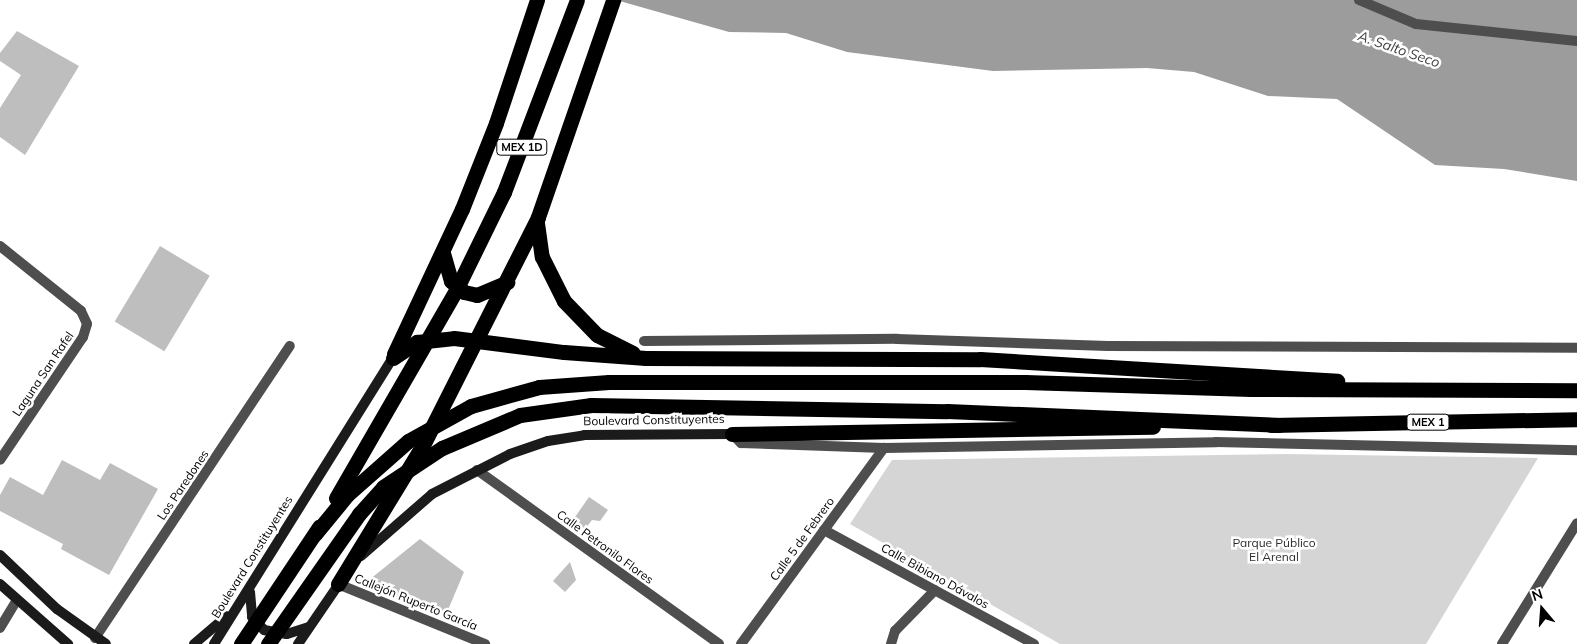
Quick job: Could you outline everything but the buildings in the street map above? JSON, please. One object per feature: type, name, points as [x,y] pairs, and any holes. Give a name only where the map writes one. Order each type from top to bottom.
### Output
[{"type":"highway","points":[[392,358],[429,285],[496,123],[537,0]]},
{"type":"highway","name":"MEX 1D","points":[[315,534],[392,405],[461,281],[504,192],[577,0]]},
{"type":"highway","name":"MEX 1D","points":[[338,584],[423,445],[478,340],[538,217],[560,162],[613,0]]},
{"type":"highway","points":[[538,217],[537,232],[542,257],[564,301],[597,335],[646,358]]},
{"type":"highway","points":[[443,253],[451,281],[464,292],[477,295],[506,282]]},
{"type":"highway","points":[[392,358],[408,346],[428,340],[478,340],[564,352],[646,358],[971,359],[1080,363],[1488,391]]},
{"type":"highway","points":[[241,644],[315,534],[347,495],[408,441],[451,415],[489,399],[539,386],[568,384],[779,382],[1025,382],[1251,389],[1577,390]]},
{"type":"highway","points":[[268,644],[306,586],[359,514],[383,488],[442,448],[480,430],[520,415],[573,406],[754,408],[947,411],[1279,425]]},
{"type":"highway","name":"MEX 1","points":[[1279,425],[1577,419]]},
{"type":"highway","points":[[732,434],[1279,425]]},
{"type":"street","points":[[1358,0],[1416,24],[1577,40]]},
{"type":"street","name":"Laguna San Rafel","points":[[0,246],[81,311],[87,324],[83,337],[0,460]]},
{"type":"street","points":[[644,340],[897,339],[1108,346],[1577,348]]},
{"type":"street","name":"Los Paredones","points":[[95,638],[290,346]]},
{"type":"street","name":"Boulevard Constituyentes","points":[[214,644],[252,587],[392,358]]},
{"type":"street","points":[[732,434],[742,442],[884,448],[1216,442],[1577,450]]},
{"type":"street","name":"Boulevard Constituyentes","points":[[298,644],[338,584],[375,541],[432,494],[477,470],[548,441],[584,435],[732,434]]},
{"type":"street","name":"Calle 5 de Febrero","points":[[741,644],[884,448]]},
{"type":"street","name":"Calle Petronilo Flores","points":[[477,470],[719,644]]},
{"type":"street","points":[[1502,644],[1577,523]]},
{"type":"street","name":"Calle Bibiano Dávalos","points":[[824,530],[1034,644]]},
{"type":"street","points":[[0,555],[57,609],[95,638],[106,644]]},
{"type":"street","points":[[0,584],[68,644]]},
{"type":"street","name":"Callejón Ruperto García","points":[[338,584],[485,644]]},
{"type":"street","points":[[252,587],[250,611],[255,623],[264,630],[287,634],[312,624]]},
{"type":"street","points":[[891,644],[895,631],[935,590]]},
{"type":"street","points":[[194,644],[244,599]]},
{"type":"street","points":[[0,628],[17,600]]},
{"type":"green space","name":"Parque Público El Arenal","points":[[1285,454],[1538,458],[1426,644],[1060,644],[850,524],[892,460]]},
{"type":"water","name":"A. Salto Seco","points":[[616,0],[1577,0],[1577,181],[1504,169],[1435,165],[1337,99],[1268,96],[1194,72],[1147,68],[993,71],[847,52],[786,33],[729,32]]}]
